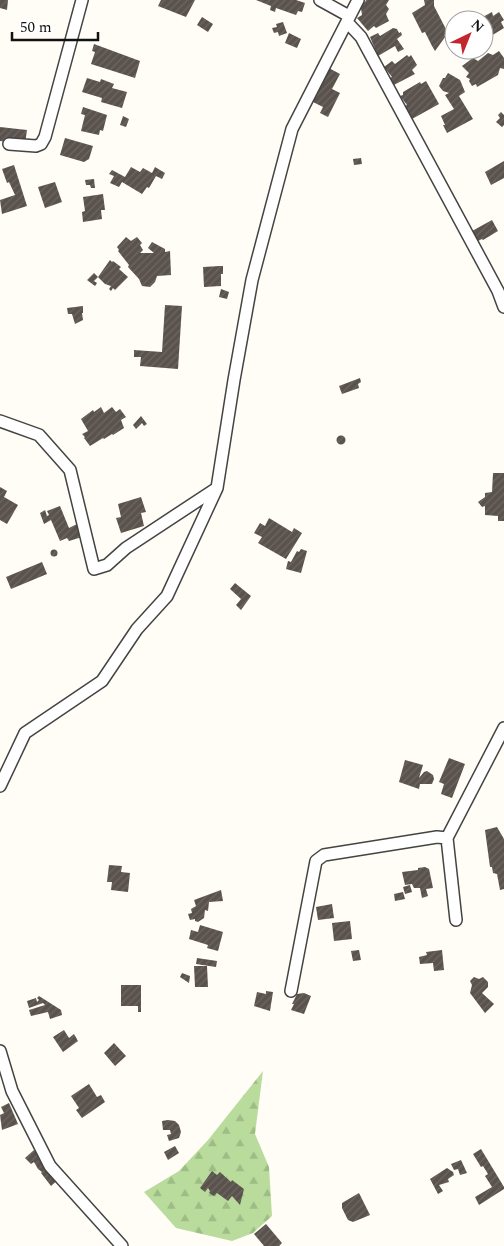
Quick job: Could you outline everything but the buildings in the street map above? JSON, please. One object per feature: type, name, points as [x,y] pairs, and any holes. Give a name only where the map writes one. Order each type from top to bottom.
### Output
[{"type":"street","points":[[9,144],[36,146],[45,137],[82,0]]},
{"type":"street","points":[[320,0],[349,16],[347,22]]},
{"type":"street","points":[[0,786],[24,734],[102,681],[137,628],[167,596],[217,488],[252,280],[292,129],[358,0]]},
{"type":"street","points":[[347,22],[361,37],[498,291],[504,307]]},
{"type":"street","points":[[0,421],[39,435],[70,470],[94,569],[107,565],[126,548],[217,488]]},
{"type":"street","points":[[456,920],[448,838],[504,728]]},
{"type":"street","points":[[291,991],[316,861],[324,855],[357,849],[437,837],[448,838]]},
{"type":"street","points":[[0,1051],[12,1091],[50,1166],[122,1246]]},
{"type":"green space","points":[[263,1071],[255,1134],[269,1167],[272,1216],[253,1233],[232,1241],[176,1228],[144,1192],[179,1171],[208,1140]]}]
